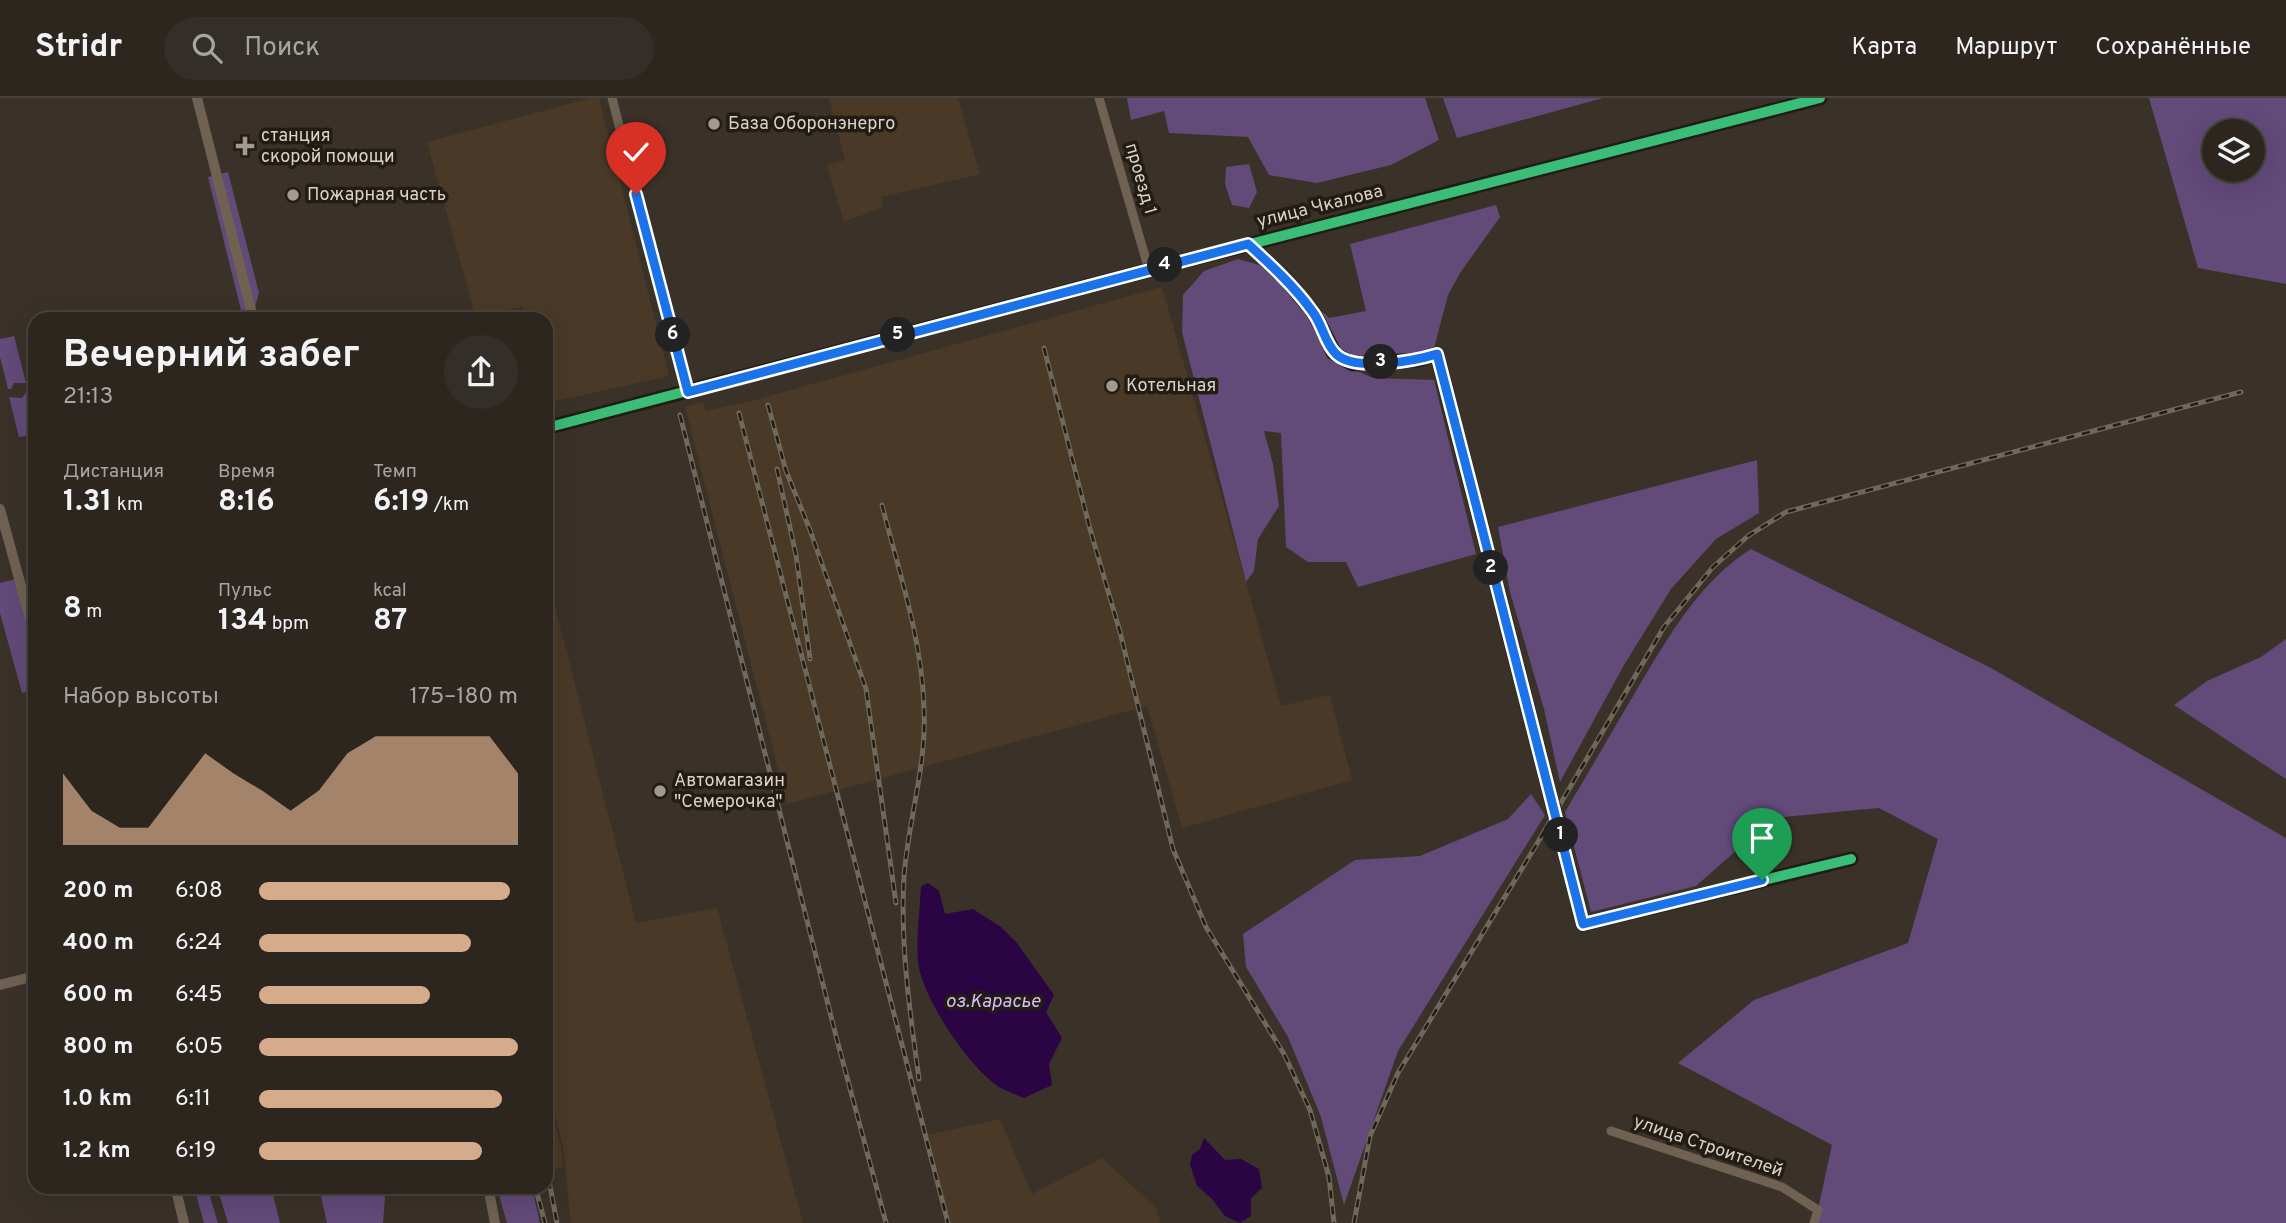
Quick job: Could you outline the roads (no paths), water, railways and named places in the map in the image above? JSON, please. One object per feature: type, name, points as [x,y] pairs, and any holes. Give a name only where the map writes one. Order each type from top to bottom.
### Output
[{"type":"street","points":[[197,98],[251,312]]},
{"type":"street","points":[[612,98],[688,392]]},
{"type":"street","name":"проезд 1","points":[[1099,98],[1149,270]]},
{"type":"street","name":"улица Чкалова","points":[[553,426],[1248,244],[1820,98]]},
{"type":"street","points":[[1248,244],[1284,277],[1314,313],[1335,354],[1353,364],[1416,360],[1437,354],[1583,924],[1852,859]]},
{"type":"street","points":[[0,509],[28,611]]},
{"type":"street","points":[[0,985],[28,977]]},
{"type":"street","name":"улица Строителей","points":[[1611,1131],[1782,1187],[1818,1210],[1814,1223]]},
{"type":"street","points":[[177,1194],[184,1223]]},
{"type":"street","points":[[490,1194],[495,1223]]},
{"type":"water","name":"оз.Карасье","points":[[928,883],[939,891],[945,914],[973,909],[1001,927],[1017,943],[1054,995],[1046,1012],[1062,1038],[1049,1064],[1052,1085],[1024,1098],[999,1087],[975,1065],[951,1034],[930,999],[919,968],[921,886]]},
{"type":"water","points":[[1204,1138],[1225,1160],[1241,1159],[1259,1169],[1262,1188],[1251,1198],[1251,1216],[1240,1223],[1225,1216],[1197,1186],[1190,1164],[1192,1155],[1200,1149]]},
{"type":"railway","points":[[1044,348],[1090,529],[1120,632],[1173,849],[1206,927],[1284,1054],[1310,1110],[1329,1177],[1334,1223]]},
{"type":"railway","points":[[1354,1223],[1370,1136],[1398,1073],[1664,627],[1713,567],[1748,536],[1786,512],[2241,392]]},
{"type":"railway","points":[[768,405],[786,471],[810,530],[866,689],[896,903]]},
{"type":"railway","points":[[739,413],[948,1223]]},
{"type":"railway","points":[[680,415],[836,1036],[886,1223]]},
{"type":"railway","points":[[777,469],[796,555],[810,659]]},
{"type":"railway","points":[[882,505],[914,631],[924,708],[923,751],[906,856],[903,902],[907,978],[919,1079]]},
{"type":"railway","points":[[537,1194],[545,1223]]},
{"type":"railway","points":[[552,1194],[557,1223]]},
{"type":"place","name":"База Оборонэнерго","points":[[714,124]]},
{"type":"place","name":"станция скорой помощи","points":[[245,146]]},
{"type":"place","name":"Пожарная часть","points":[[293,195]]},
{"type":"place","name":"Котельная","points":[[1112,386]]},
{"type":"place","name":"Автомагазин \"Семерочка\"","points":[[660,791]]}]
